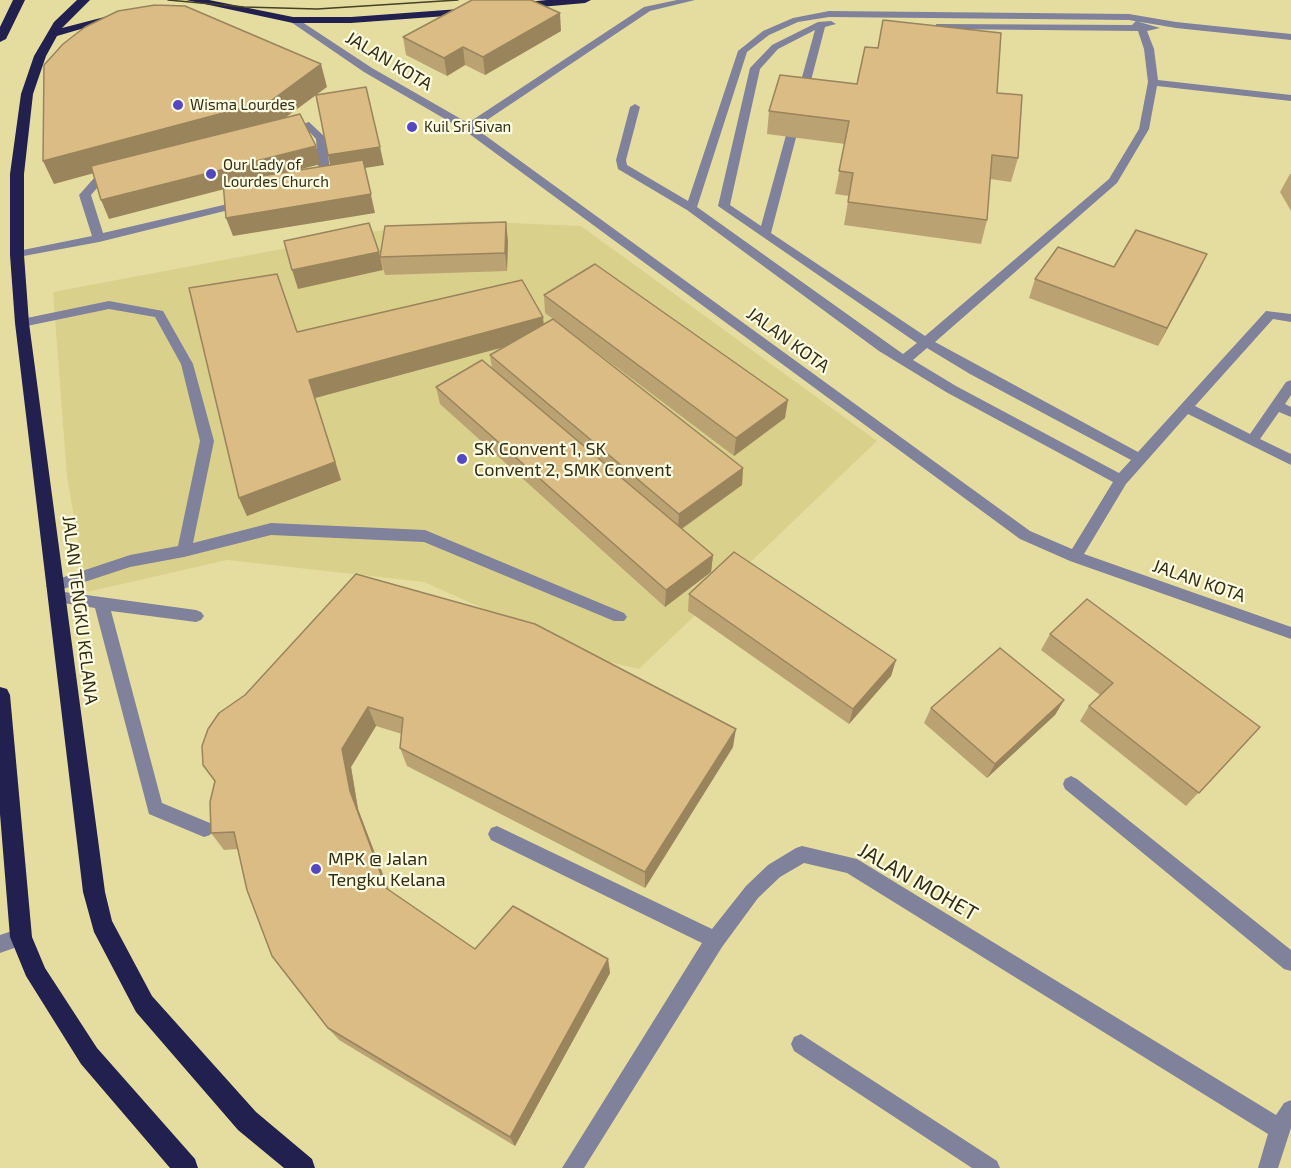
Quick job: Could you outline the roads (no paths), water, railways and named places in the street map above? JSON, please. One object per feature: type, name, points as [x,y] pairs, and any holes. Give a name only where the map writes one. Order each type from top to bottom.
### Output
[{"type":"highway","points":[[0,39],[20,0]]},
{"type":"highway","name":"JALAN TENGKU KELANA","points":[[84,0],[60,22],[40,56],[27,94],[17,174],[17,255],[22,323],[82,811],[94,891],[102,924],[144,1004],[169,1036],[247,1121],[303,1168]]},
{"type":"highway","points":[[188,4],[225,7],[293,20],[351,21],[585,0]]},
{"type":"highway","points":[[53,34],[127,15]]},
{"type":"highway","points":[[0,695],[11,941],[37,976],[89,1056],[186,1168]]},
{"type":"street","points":[[468,128],[647,9],[690,0]]},
{"type":"street","points":[[691,208],[743,51],[766,33],[795,20],[829,14],[1130,17],[1176,26],[1291,37]]},
{"type":"street","points":[[904,361],[1113,181],[1144,129],[1153,82],[1149,49],[1142,29],[1130,17]]},
{"type":"street","name":"JALAN KOTA","points":[[293,20],[368,70],[468,128],[1025,535],[1075,557],[1291,633]]},
{"type":"street","points":[[724,206],[755,68],[775,47],[821,24],[1142,29],[1176,26]]},
{"type":"street","points":[[765,234],[821,24]]},
{"type":"street","points":[[1153,82],[1291,98]]},
{"type":"street","points":[[635,107],[621,160],[622,167],[691,208],[904,361],[1121,480]]},
{"type":"street","points":[[276,133],[309,124],[321,138],[325,178],[303,185]]},
{"type":"street","points":[[99,238],[85,195],[99,179],[121,173]]},
{"type":"street","points":[[17,255],[212,213],[257,199]]},
{"type":"street","points":[[701,217],[724,206]]},
{"type":"street","points":[[724,206],[926,342],[1140,458]]},
{"type":"street","points":[[22,323],[109,305],[159,314],[187,364],[207,441],[184,551]]},
{"type":"street","points":[[1075,557],[1121,480],[1185,407],[1270,314],[1291,318]]},
{"type":"street","points":[[1252,441],[1291,385]]},
{"type":"street","points":[[1276,405],[1291,412]]},
{"type":"street","points":[[1185,407],[1291,460]]},
{"type":"street","points":[[55,591],[130,561],[184,551],[271,529],[425,536],[619,617]]},
{"type":"street","points":[[55,591],[101,603],[196,616]]},
{"type":"street","points":[[101,603],[155,808],[204,829]]},
{"type":"street","points":[[1071,784],[1291,962]]},
{"type":"street","points":[[497,834],[715,940]]},
{"type":"street","name":"JALAN MOHET","points":[[572,1168],[715,940],[752,892],[774,871],[802,854],[851,865],[1279,1129]]},
{"type":"street","points":[[801,1044],[990,1168]]},
{"type":"street","points":[[1268,1168],[1279,1129],[1291,1110]]},
{"type":"tram line","points":[[168,0],[244,7],[317,9],[458,0]]},
{"type":"place","name":"Wisma Lourdes","points":[[178,105]]},
{"type":"place","name":"Kuil Sri Sivan","points":[[412,127]]},
{"type":"place","name":"Our Lady of Lourdes Church","points":[[211,174]]},
{"type":"place","name":"SK Convent 1, SK Convent 2, SMK Convent","points":[[462,459]]},
{"type":"place","name":"MPK @ Jalan Tengku Kelana","points":[[316,869]]}]
